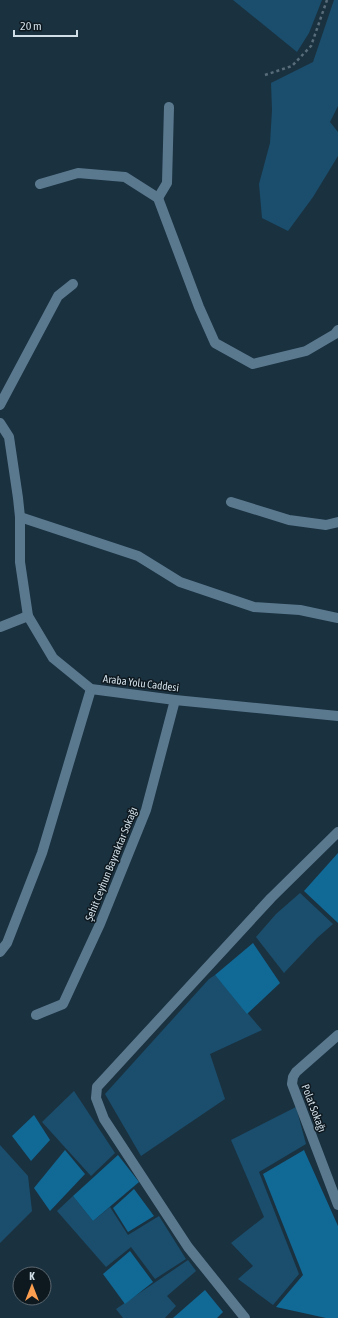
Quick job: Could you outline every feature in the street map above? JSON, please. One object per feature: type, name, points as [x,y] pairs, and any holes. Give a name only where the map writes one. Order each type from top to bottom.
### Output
[{"type":"street","points":[[158,198],[166,183],[169,107]]},
{"type":"street","points":[[40,184],[78,173],[125,177],[158,198],[199,307],[215,344],[253,364],[306,351],[335,334],[338,330]]},
{"type":"street","points":[[0,405],[58,296],[73,284]]},
{"type":"street","name":"Araba Yolu Caddesi","points":[[0,423],[9,437],[20,516],[20,562],[28,616],[53,658],[90,689],[175,700],[338,716]]},
{"type":"street","points":[[231,502],[289,520],[326,525],[338,522]]},
{"type":"street","points":[[20,516],[138,556],[180,582],[254,607],[300,610],[338,618]]},
{"type":"street","points":[[0,627],[28,616]]},
{"type":"street","points":[[0,952],[7,944],[42,854],[90,689]]},
{"type":"street","name":"Şehit Ceyhun Bayraktar Sokağı","points":[[36,1015],[63,1004],[100,924],[146,810],[175,700]]},
{"type":"street","points":[[245,1318],[188,1247],[104,1119],[96,1098],[97,1087],[271,898],[338,832]]},
{"type":"street","name":"Polat Sokağı","points":[[338,1035],[296,1072],[293,1077],[292,1084],[338,1205]]},
{"type":"path","points":[[265,74],[292,66],[311,46],[327,0]]},
{"type":"shaded area","points":[[233,0],[322,0],[309,33],[297,52]]},
{"type":"shaded area","points":[[334,0],[338,0],[338,106],[330,122],[338,132],[338,156],[313,197],[288,231],[262,218],[259,184],[270,143],[272,110],[271,83],[313,62]]},
{"type":"shaded area","points":[[300,893],[333,924],[317,938],[284,973],[256,937],[276,914]]},
{"type":"shaded area","points":[[215,975],[262,1030],[210,1054],[225,1099],[141,1156],[105,1094],[209,979]]},
{"type":"shaded area","points":[[74,1091],[115,1153],[91,1176],[42,1122]]},
{"type":"shaded area","points":[[296,1107],[306,1144],[259,1172],[299,1274],[273,1305],[238,1279],[253,1266],[231,1243],[264,1217],[231,1140]]},
{"type":"shaded area","points":[[0,1145],[28,1176],[32,1211],[0,1243]]},
{"type":"shaded area","points":[[73,1196],[93,1221],[110,1207],[128,1235],[159,1216],[186,1259],[155,1279],[131,1247],[106,1267],[57,1211]]},
{"type":"shaded area","points":[[188,1260],[196,1271],[167,1296],[176,1306],[165,1318],[123,1318],[116,1309]]},
{"type":"building","points":[[338,853],[338,923],[304,891]]},
{"type":"building","points":[[253,943],[280,983],[247,1014],[215,975]]},
{"type":"building","points":[[34,1115],[50,1140],[31,1161],[12,1136]]},
{"type":"building","points":[[65,1150],[85,1174],[50,1211],[34,1188]]},
{"type":"building","points":[[304,1150],[338,1226],[338,1318],[326,1318],[276,1307],[303,1275],[263,1174]]},
{"type":"building","points":[[118,1155],[139,1182],[93,1221],[73,1196]]},
{"type":"building","points":[[134,1189],[154,1216],[128,1232],[113,1208]]},
{"type":"building","points":[[130,1251],[153,1282],[125,1304],[103,1274]]},
{"type":"building","points":[[205,1290],[223,1312],[217,1318],[173,1318]]}]
